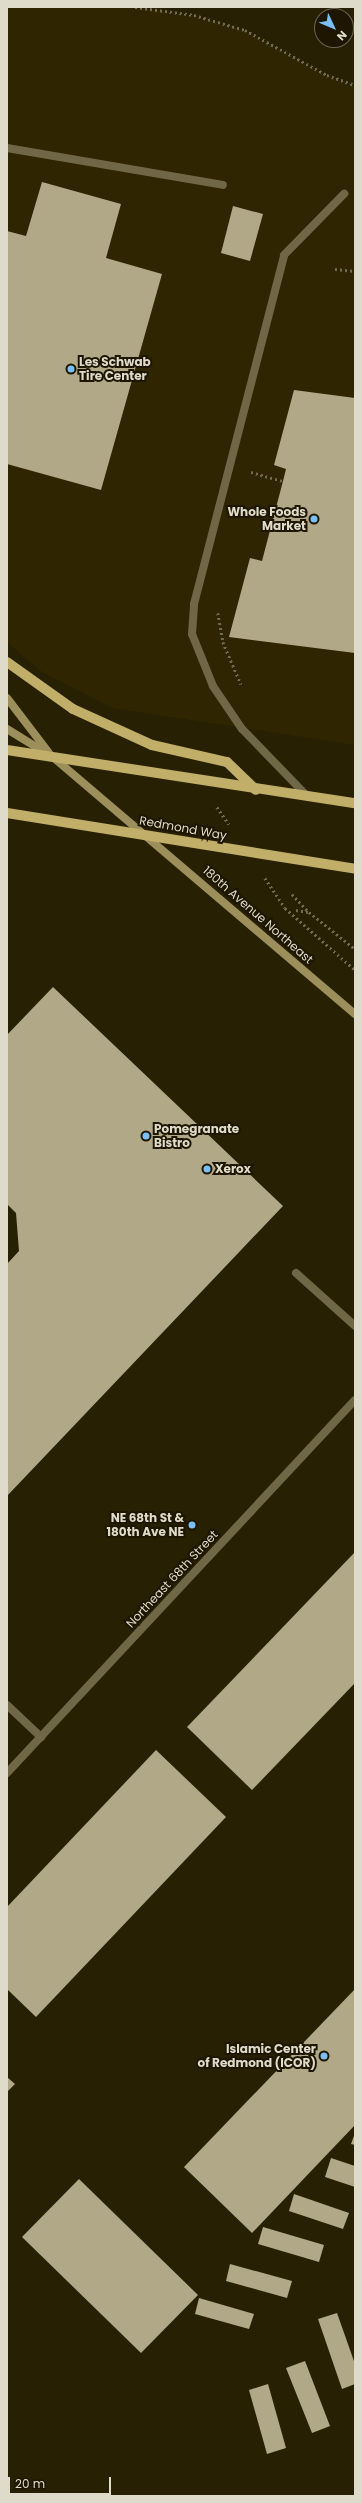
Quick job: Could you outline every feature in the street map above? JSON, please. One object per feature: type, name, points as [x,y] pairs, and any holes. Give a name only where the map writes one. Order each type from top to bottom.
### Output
[{"type":"main road","points":[[7,662],[73,709],[152,745],[227,762],[256,790]]},
{"type":"main road","points":[[7,750],[256,790],[355,803]]},
{"type":"main road","name":"Redmond Way","points":[[7,814],[145,834],[248,853],[355,869]]},
{"type":"street","points":[[7,148],[223,185]]},
{"type":"street","points":[[309,797],[242,729],[213,686],[192,634],[194,604],[284,255],[344,194]]},
{"type":"street","points":[[7,698],[54,758]]},
{"type":"street","points":[[7,729],[54,758]]},
{"type":"street","name":"180th Avenue Northeast","points":[[54,758],[355,1014]]},
{"type":"street","points":[[296,1273],[355,1326]]},
{"type":"street","name":"Northeast 68th Street","points":[[7,1773],[355,1400]]},
{"type":"street","points":[[7,1705],[41,1737]]},
{"type":"path","points":[[135,7],[194,15],[245,30],[327,75],[355,85]]},
{"type":"path","points":[[335,269],[355,272]]},
{"type":"path","points":[[248,480],[250,472],[283,481]]},
{"type":"path","points":[[218,607],[223,642],[244,689]]},
{"type":"path","points":[[200,781],[248,853]]},
{"type":"path","points":[[292,894],[309,912],[355,949]]},
{"type":"path","name":"180th Avenue Northeast","points":[[285,908],[355,970]]},
{"type":"path","points":[[296,910],[309,912]]},
{"type":"shaded area","points":[[7,7],[135,7],[194,15],[245,30],[327,75],[355,85],[355,745],[112,708],[42,672],[7,642]]},
{"type":"building","name":"Les Schwab Tire Center","points":[[42,182],[121,204],[106,258],[162,274],[101,490],[7,464],[7,231],[26,236]]},
{"type":"building","points":[[233,206],[263,214],[250,261],[221,253]]},
{"type":"building","name":"Whole Foods Market","points":[[294,390],[355,398],[355,653],[229,637],[250,558],[262,561],[286,469],[274,465]]},
{"type":"building","points":[[53,987],[283,1206],[7,1496],[7,1264],[19,1251],[16,1213],[7,1204],[7,1035]]},
{"type":"building","points":[[355,1552],[355,1683],[252,1790],[187,1727]]},
{"type":"building","points":[[156,1750],[226,1817],[36,2017],[7,1989],[7,1907]]},
{"type":"building","name":"Islamic Center of Redmond (ICOR)","points":[[355,1989],[355,2125],[252,2233],[184,2167]]},
{"type":"building","points":[[7,2077],[15,2084],[7,2092]]},
{"type":"building","points":[[355,2133],[355,2145],[351,2144]]},
{"type":"building","points":[[331,2158],[355,2166],[355,2187],[325,2177]]},
{"type":"building","points":[[79,2179],[198,2295],[141,2353],[22,2237]]},
{"type":"building","points":[[294,2194],[349,2213],[343,2229],[289,2211]]},
{"type":"building","points":[[263,2227],[324,2245],[319,2262],[258,2244]]},
{"type":"building","points":[[230,2264],[292,2281],[287,2298],[226,2281]]},
{"type":"building","points":[[199,2298],[254,2314],[249,2329],[195,2314]]},
{"type":"building","points":[[337,2313],[355,2364],[355,2384],[342,2389],[318,2319]]},
{"type":"building","points":[[305,2361],[330,2426],[312,2433],[286,2368]]},
{"type":"building","points":[[268,2384],[286,2448],[267,2454],[249,2390]]},
{"type":"place","name":"Les Schwab Tire Center","points":[[71,369]]},
{"type":"place","name":"Whole Foods Market","points":[[314,519]]},
{"type":"place","name":"Pomegranate Bistro","points":[[146,1136]]},
{"type":"place","name":"Xerox","points":[[207,1169]]},
{"type":"place","name":"NE 68th St & 180th Ave NE","points":[[192,1525]]},
{"type":"place","name":"Islamic Center of Redmond (ICOR)","points":[[324,2056]]}]
